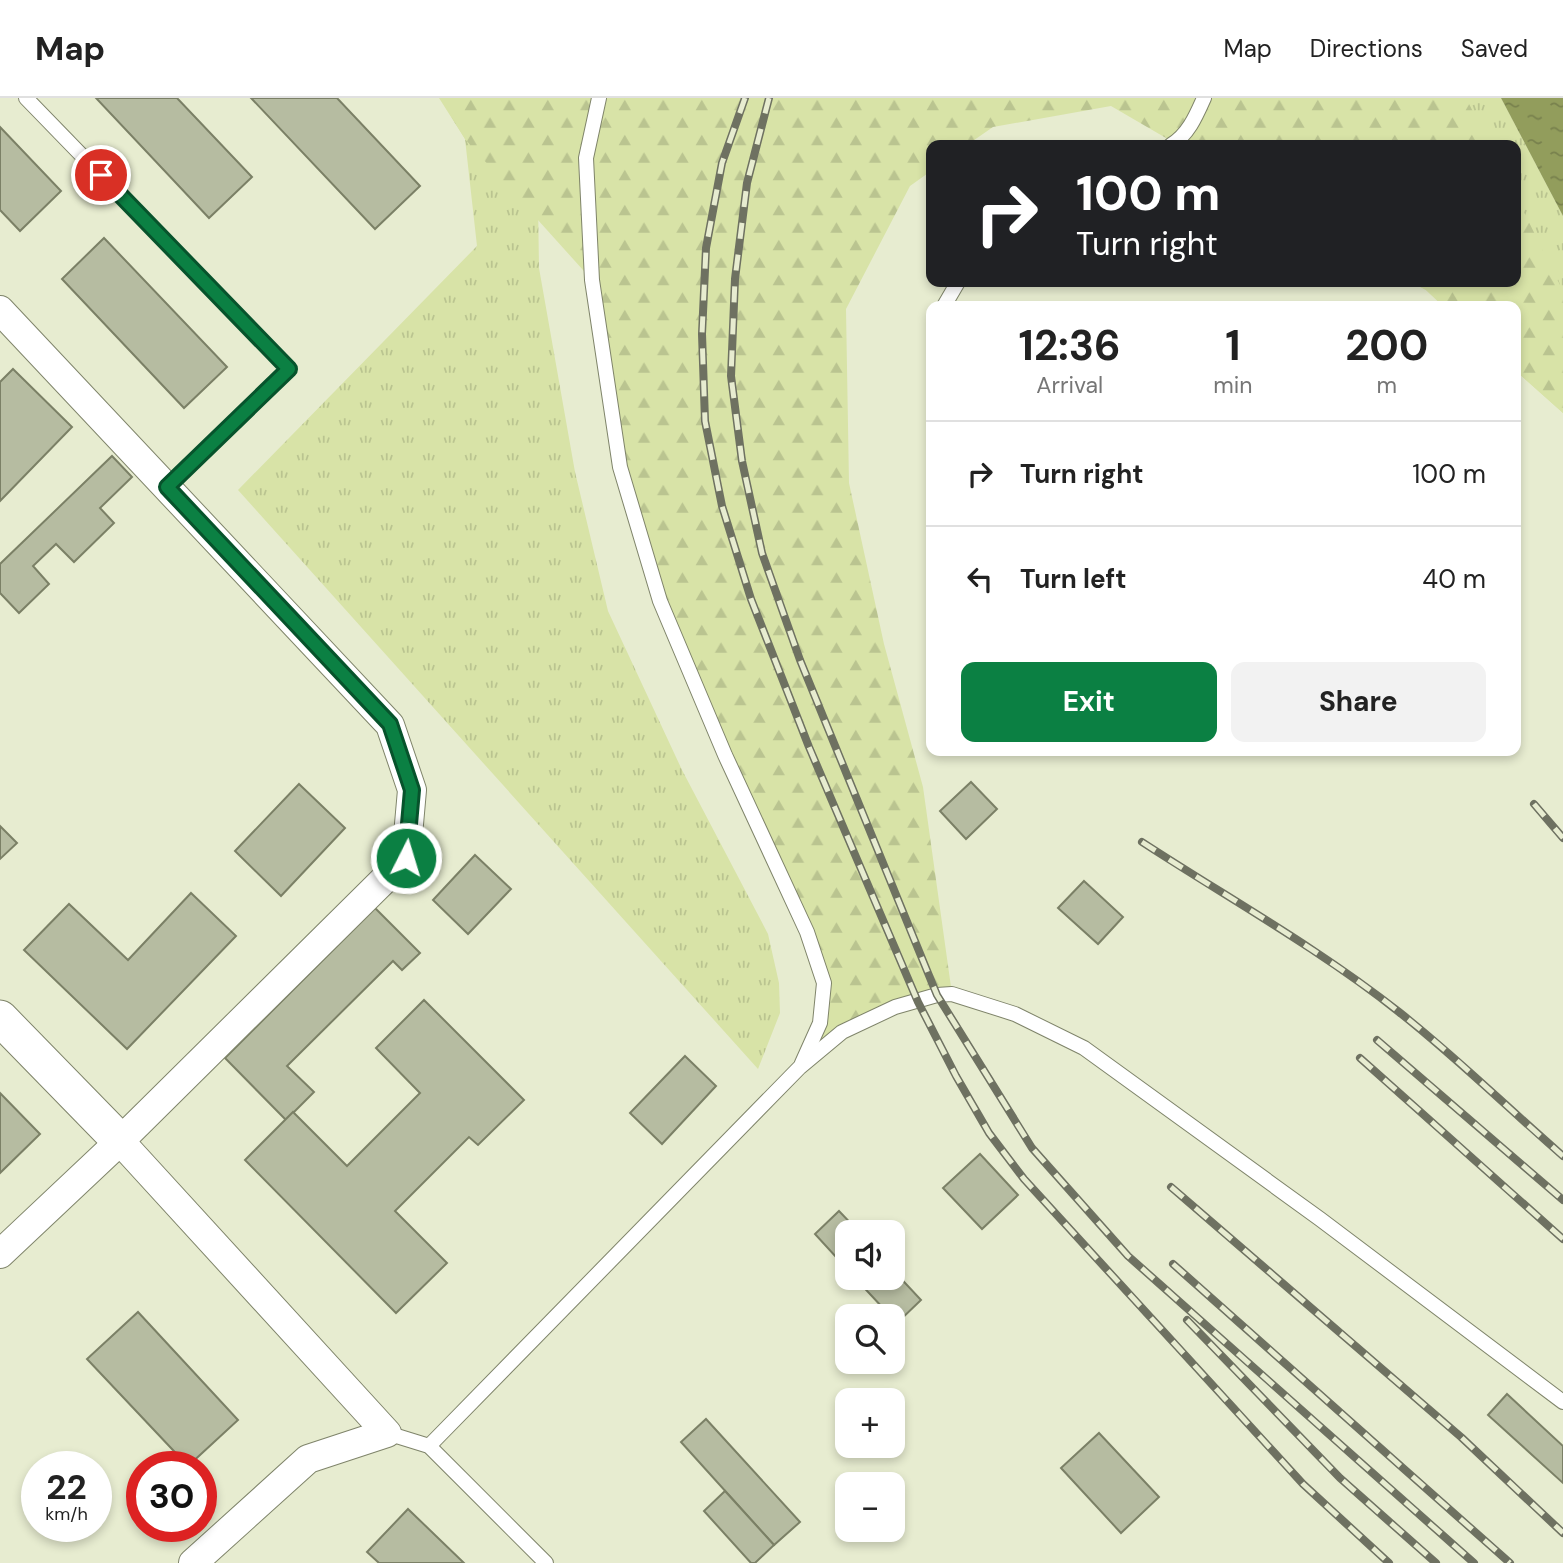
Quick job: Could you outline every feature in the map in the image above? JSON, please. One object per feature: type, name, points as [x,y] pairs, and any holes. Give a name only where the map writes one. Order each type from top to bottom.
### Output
[{"type":"street","points":[[0,310],[390,724],[412,790],[406,858],[120,1141],[0,1254]]},
{"type":"street","points":[[0,1018],[120,1141],[387,1433],[308,1459],[193,1563]]},
{"type":"lane","points":[[26,98],[289,369],[167,487]]},
{"type":"lane","points":[[599,98],[586,158],[592,280],[620,467],[660,601],[725,755],[807,932],[824,983],[820,1023],[800,1067]]},
{"type":"lane","points":[[1179,140],[1204,98]]},
{"type":"lane","points":[[429,1446],[800,1067],[842,1032],[895,1007],[937,995],[952,994],[1015,1014],[1084,1048],[1320,1219],[1563,1402]]},
{"type":"lane","points":[[387,1433],[429,1446],[546,1563]]},
{"type":"green space","points":[[439,98],[549,98],[537,130],[539,268],[575,472],[608,611],[682,770],[768,934],[779,983],[780,1013],[758,1069],[238,490],[477,246],[465,139]]},
{"type":"green space","points":[[440,98],[1466,98],[1487,140],[1169,140],[1111,106],[993,127],[974,140],[926,140],[926,175],[910,186],[846,309],[849,483],[884,644],[923,787],[952,994],[842,1032],[800,1067],[820,1023],[824,983],[660,601],[620,467],[592,280],[465,139]]},
{"type":"green space","points":[[1223,98],[1501,98],[1563,216],[1563,413],[1521,375],[1521,301],[1438,301],[1420,287],[1521,287],[1521,140],[1208,140]]},
{"type":"green space","points":[[1521,206],[1563,291],[1563,413],[1521,375],[1521,301],[1438,301],[1420,287],[1521,287]]},
{"type":"water","points":[[1501,98],[1563,98],[1563,216]]},
{"type":"building","points":[[96,98],[177,98],[252,177],[209,218]]},
{"type":"building","points":[[251,98],[337,98],[420,186],[375,229]]},
{"type":"building","points":[[0,127],[61,191],[20,231],[0,210]]},
{"type":"building","points":[[104,238],[227,367],[184,408],[62,279]]},
{"type":"building","points":[[13,369],[72,427],[0,501],[0,382]]},
{"type":"building","points":[[112,456],[132,477],[100,508],[114,523],[74,562],[56,544],[33,566],[49,584],[19,613],[0,593],[0,564]]},
{"type":"building","points":[[971,782],[997,809],[966,839],[940,811]]},
{"type":"building","points":[[299,784],[345,828],[281,896],[235,851]]},
{"type":"building","points":[[0,826],[17,843],[0,859]]},
{"type":"building","points":[[475,855],[511,889],[468,934],[433,900]]},
{"type":"building","points":[[1084,881],[1123,917],[1098,944],[1058,908]]},
{"type":"building","points":[[191,893],[236,936],[127,1049],[24,950],[69,904],[128,960]]},
{"type":"building","points":[[375,908],[420,953],[402,970],[393,961],[287,1066],[314,1092],[286,1120],[225,1058]]},
{"type":"building","points":[[424,1000],[524,1100],[478,1145],[469,1137],[395,1211],[447,1263],[396,1313],[245,1160],[293,1112],[347,1166],[420,1093],[376,1048]]},
{"type":"building","points":[[685,1056],[716,1086],[662,1144],[630,1113]]},
{"type":"building","points":[[0,1093],[40,1134],[0,1173]]},
{"type":"building","points":[[980,1154],[1018,1195],[982,1229],[943,1188]]},
{"type":"building","points":[[839,1211],[848,1220],[835,1220],[835,1256],[815,1234]]},
{"type":"building","points":[[905,1283],[921,1300],[905,1315],[905,1304],[879,1304],[866,1290],[905,1290]]},
{"type":"building","points":[[138,1312],[238,1420],[204,1451],[174,1451],[87,1359]]},
{"type":"building","points":[[1507,1394],[1563,1446],[1563,1483],[1488,1415]]},
{"type":"building","points":[[706,1419],[800,1522],[774,1545],[681,1442]]},
{"type":"building","points":[[1099,1433],[1159,1497],[1121,1533],[1061,1468]]},
{"type":"building","points":[[725,1491],[774,1545],[755,1563],[751,1563],[704,1511]]},
{"type":"building","points":[[408,1509],[464,1563],[379,1563],[367,1552]]},
{"type":"railway","points":[[745,98],[722,163],[706,248],[702,334],[705,421],[722,506],[751,599],[809,747],[918,1002],[989,1133],[1024,1179],[1303,1484],[1389,1563]]},
{"type":"railway","points":[[769,98],[747,183],[735,279],[731,376],[742,461],[762,553],[800,660],[937,995],[1032,1148],[1128,1256],[1474,1563]]},
{"type":"railway","points":[[1534,804],[1563,838]]},
{"type":"railway","points":[[1142,842],[1305,945],[1399,1012],[1563,1156]]},
{"type":"railway","points":[[1377,1040],[1563,1200]]},
{"type":"railway","points":[[1360,1058],[1563,1239]]},
{"type":"railway","points":[[1171,1187],[1461,1437],[1563,1533]]},
{"type":"railway","points":[[1173,1264],[1510,1563]]},
{"type":"railway","points":[[1187,1320],[1340,1478],[1436,1563]]},
{"type":"route","points":[[101,175],[289,369],[167,487],[390,724],[412,790],[406,858]]}]
